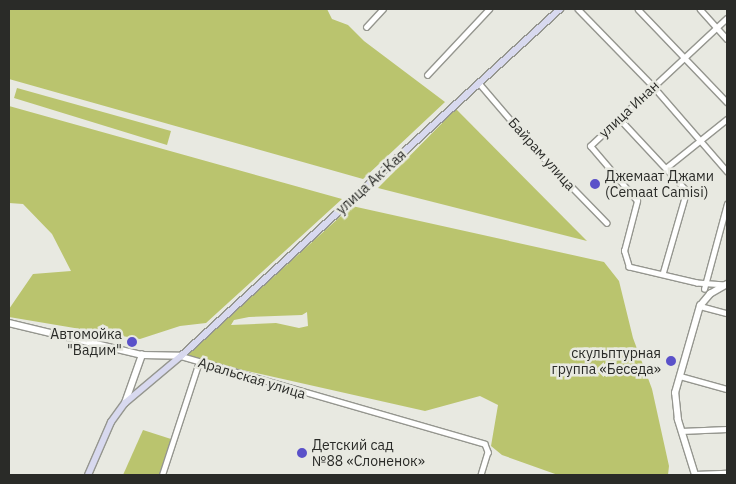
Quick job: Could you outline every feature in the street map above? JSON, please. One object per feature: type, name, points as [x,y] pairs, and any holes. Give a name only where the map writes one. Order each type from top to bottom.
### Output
[{"type":"main road","name":"улица Ак-Кая","points":[[88,475],[111,422],[125,403],[181,356],[560,9]]},
{"type":"street","points":[[366,26],[383,9]]},
{"type":"street","points":[[427,76],[489,9]]},
{"type":"street","points":[[578,9],[653,86],[727,171]]},
{"type":"street","points":[[638,9],[727,102]]},
{"type":"street","points":[[700,9],[727,39]]},
{"type":"street","name":"улица Инан","points":[[663,274],[629,267],[624,251],[637,201],[590,146],[727,18]]},
{"type":"street","name":"Байрам улица","points":[[479,83],[537,151],[607,224]]},
{"type":"street","points":[[619,118],[667,167],[687,192],[663,274],[705,286],[726,284]]},
{"type":"street","points":[[667,167],[701,142],[727,119]]},
{"type":"street","points":[[710,294],[705,286],[727,204]]},
{"type":"street","points":[[726,284],[710,294],[700,306],[680,376],[675,401],[681,431],[694,474],[727,473]]},
{"type":"street","points":[[700,306],[727,313]]},
{"type":"street","name":"Аральская улица","points":[[9,323],[142,355],[181,356],[486,444],[488,452],[481,475]]},
{"type":"street","points":[[125,403],[142,355]]},
{"type":"street","points":[[162,475],[199,362]]},
{"type":"street","points":[[680,376],[726,388],[727,381]]},
{"type":"street","points":[[681,431],[727,429]]},
{"type":"green space","points":[[9,9],[327,9],[332,19],[348,25],[364,41],[445,102],[363,179],[9,79]]},
{"type":"green space","points":[[17,88],[171,131],[167,145],[14,98]]},
{"type":"green space","points":[[9,106],[342,199],[206,323],[180,326],[140,339],[9,317],[9,309],[33,274],[71,271],[52,234],[23,204],[9,203]]},
{"type":"green space","points":[[456,109],[587,241],[378,188]]},
{"type":"green space","points":[[352,206],[604,262],[619,281],[633,338],[652,389],[669,466],[668,475],[558,475],[502,455],[491,446],[498,405],[480,396],[425,411],[185,357]],"holes":[[[307,312],[308,326],[299,328],[276,323],[231,325],[234,320],[249,317],[302,315]]]},
{"type":"green space","points":[[143,430],[171,439],[159,475],[123,475]]},
{"type":"place","name":"Джемаат Джами (Cemaat Camisi)","points":[[595,184]]},
{"type":"place","name":"Автомойка \"Вадим\"","points":[[132,342]]},
{"type":"place","name":"скульптурная группа «Беседа»","points":[[671,361]]},
{"type":"place","name":"Детский сад №88 «Слоненок»","points":[[302,453]]}]
